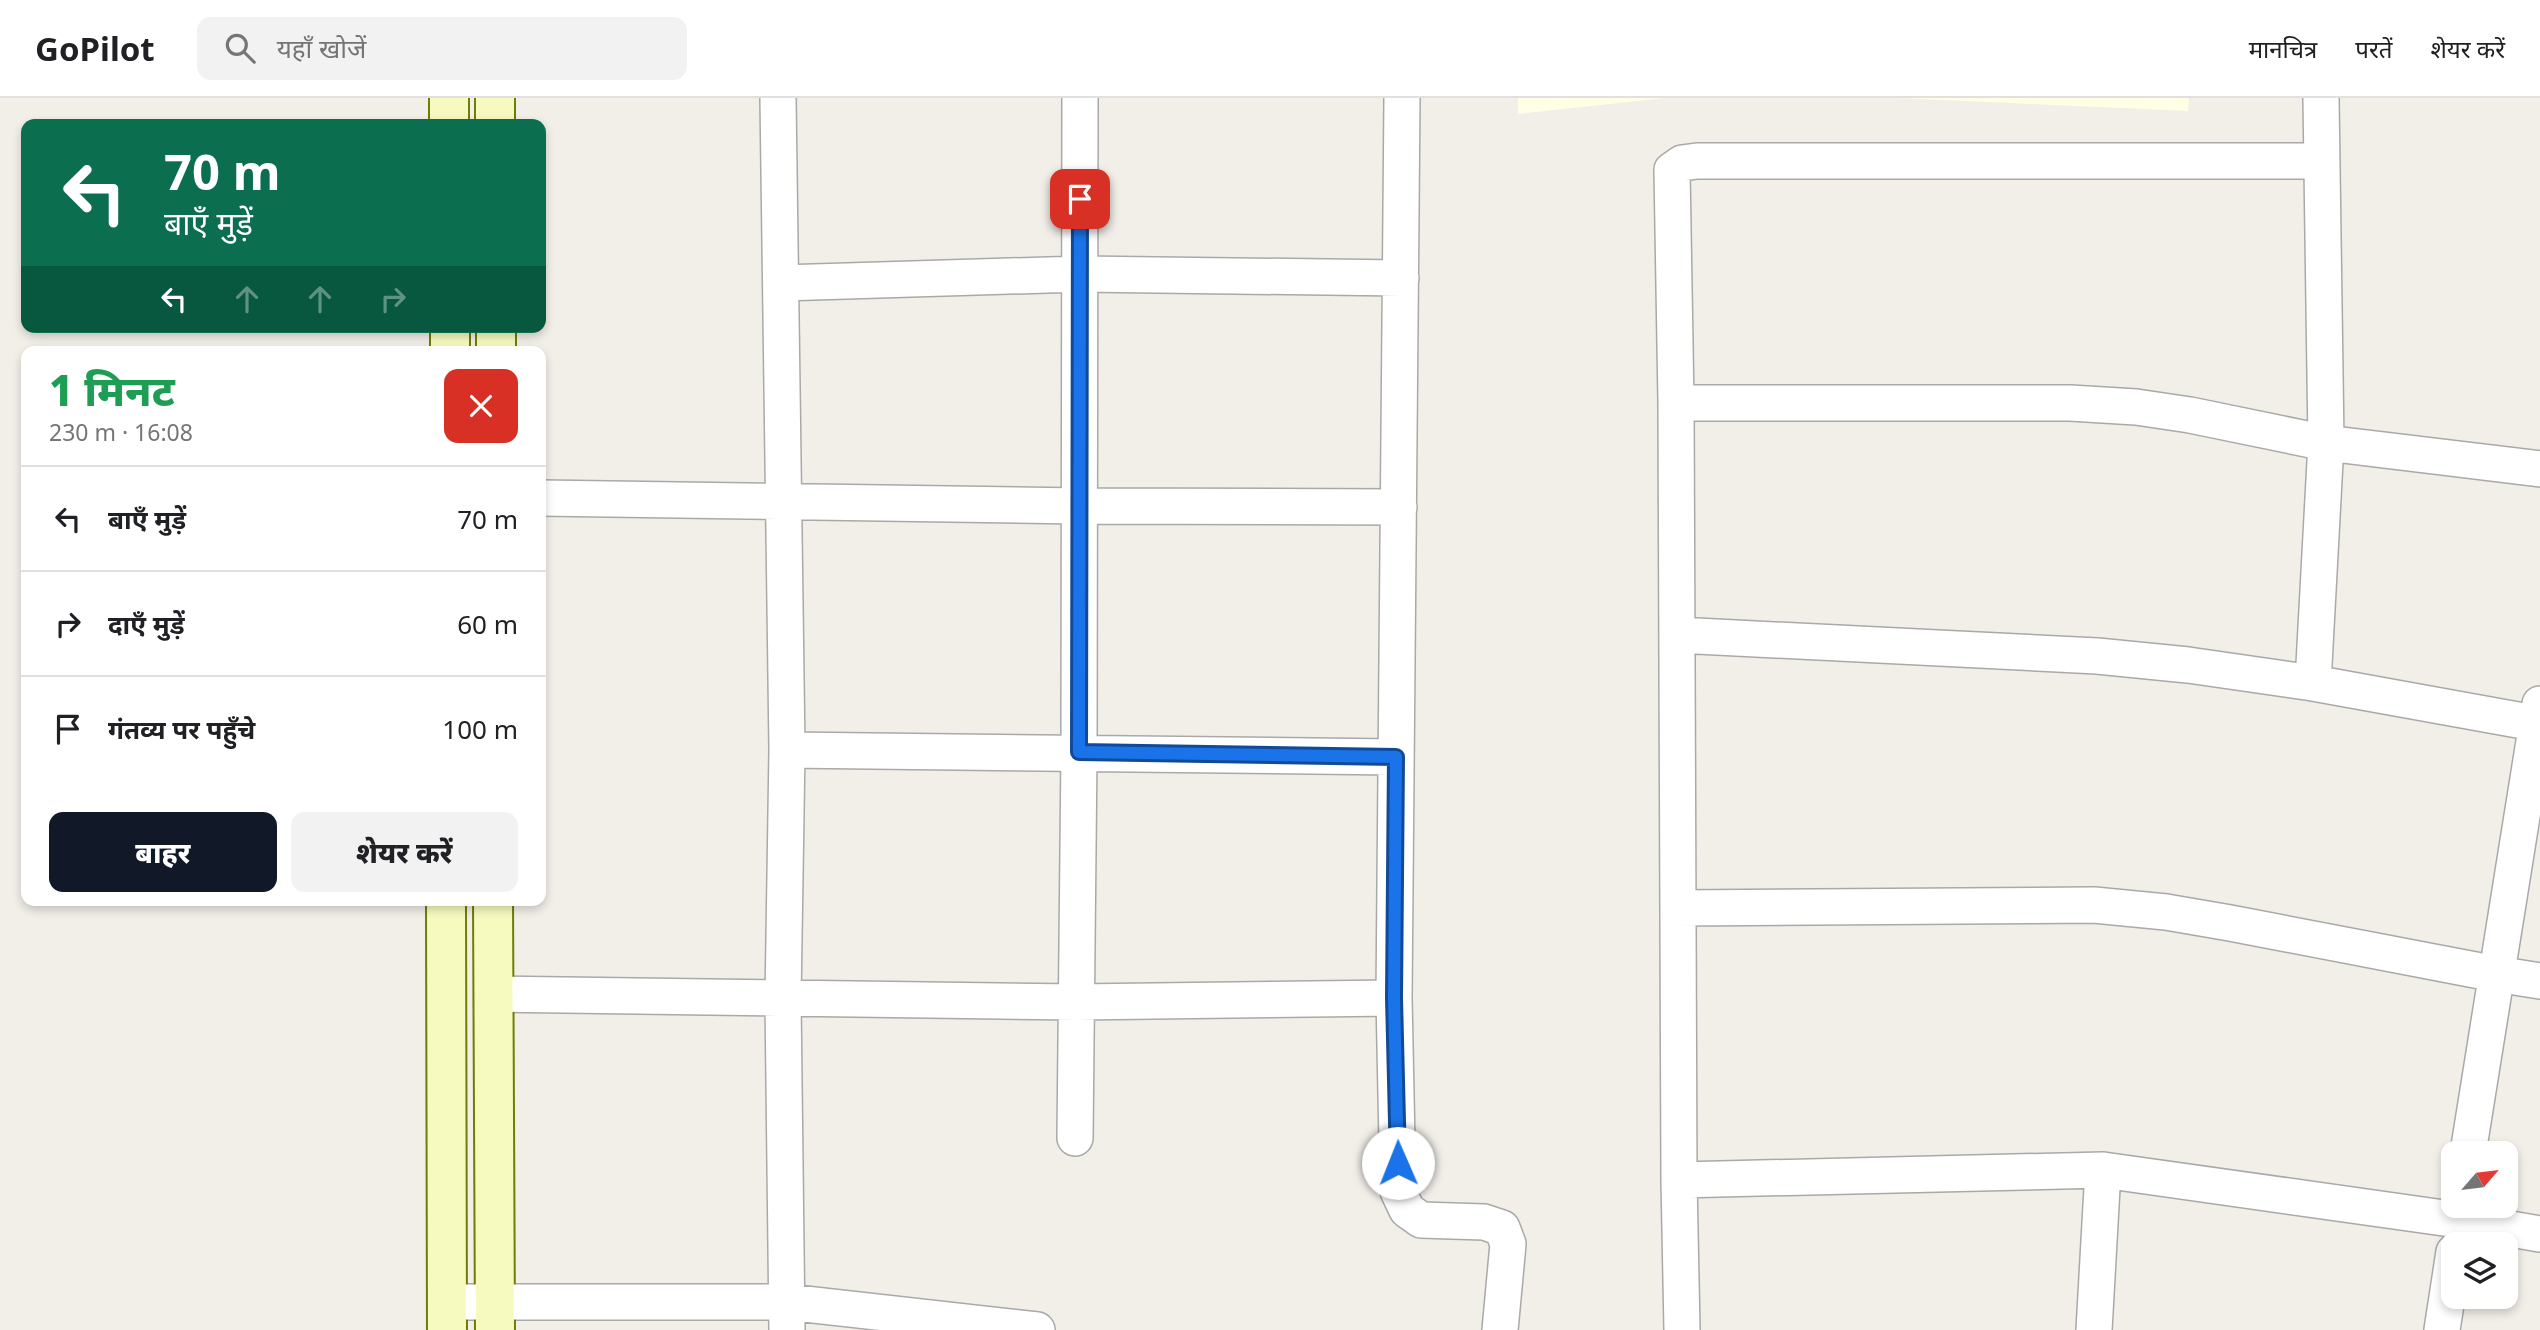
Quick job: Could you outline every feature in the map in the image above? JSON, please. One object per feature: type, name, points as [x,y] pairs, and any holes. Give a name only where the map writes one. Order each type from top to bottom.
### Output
[{"type":"main road","points":[[449,98],[449,119]]},
{"type":"main road","points":[[495,98],[495,119]]},
{"type":"main road","points":[[446,906],[447,1316]]},
{"type":"main road","points":[[493,906],[495,1316]]},
{"type":"street","points":[[778,98],[787,750],[783,1000],[787,1316]]},
{"type":"street","points":[[1075,1138],[1079,752],[1080,98]]},
{"type":"street","points":[[1402,98],[1394,998],[1398,1191],[1407,1210],[1421,1220],[1484,1222],[1502,1228],[1508,1244],[1500,1330]]},
{"type":"street","points":[[2313,683],[2326,443],[2321,98]]},
{"type":"street","points":[[1682,1330],[1672,170],[1682,163],[2322,161]]},
{"type":"street","points":[[780,283],[1080,274],[1401,278]]},
{"type":"street","points":[[1676,403],[2070,403],[2136,407],[2190,415],[2326,443],[2540,469]]},
{"type":"street","points":[[546,498],[784,503],[1399,507]]},
{"type":"street","points":[[1677,635],[2097,656],[2188,665],[2539,717],[2470,1141]]},
{"type":"street","points":[[787,750],[1396,757]]},
{"type":"street","points":[[1678,908],[2094,905],[2166,912],[2540,981]]},
{"type":"street","points":[[493,994],[1076,1002],[1394,998]]},
{"type":"street","points":[[1679,1180],[2103,1170],[2457,1231],[2540,1234]]},
{"type":"street","points":[[2094,1330],[2103,1170]]},
{"type":"street","points":[[2442,1330],[2457,1231]]},
{"type":"street","points":[[447,1316],[787,1316],[1037,1330]]},
{"type":"shaded area","points":[[1518,98],[1665,98],[1518,114]]},
{"type":"shaded area","points":[[1897,98],[2189,98],[2188,111]]},
{"type":"route","points":[[1080,199],[1079,752],[1396,757],[1394,998],[1398,1163]]}]
